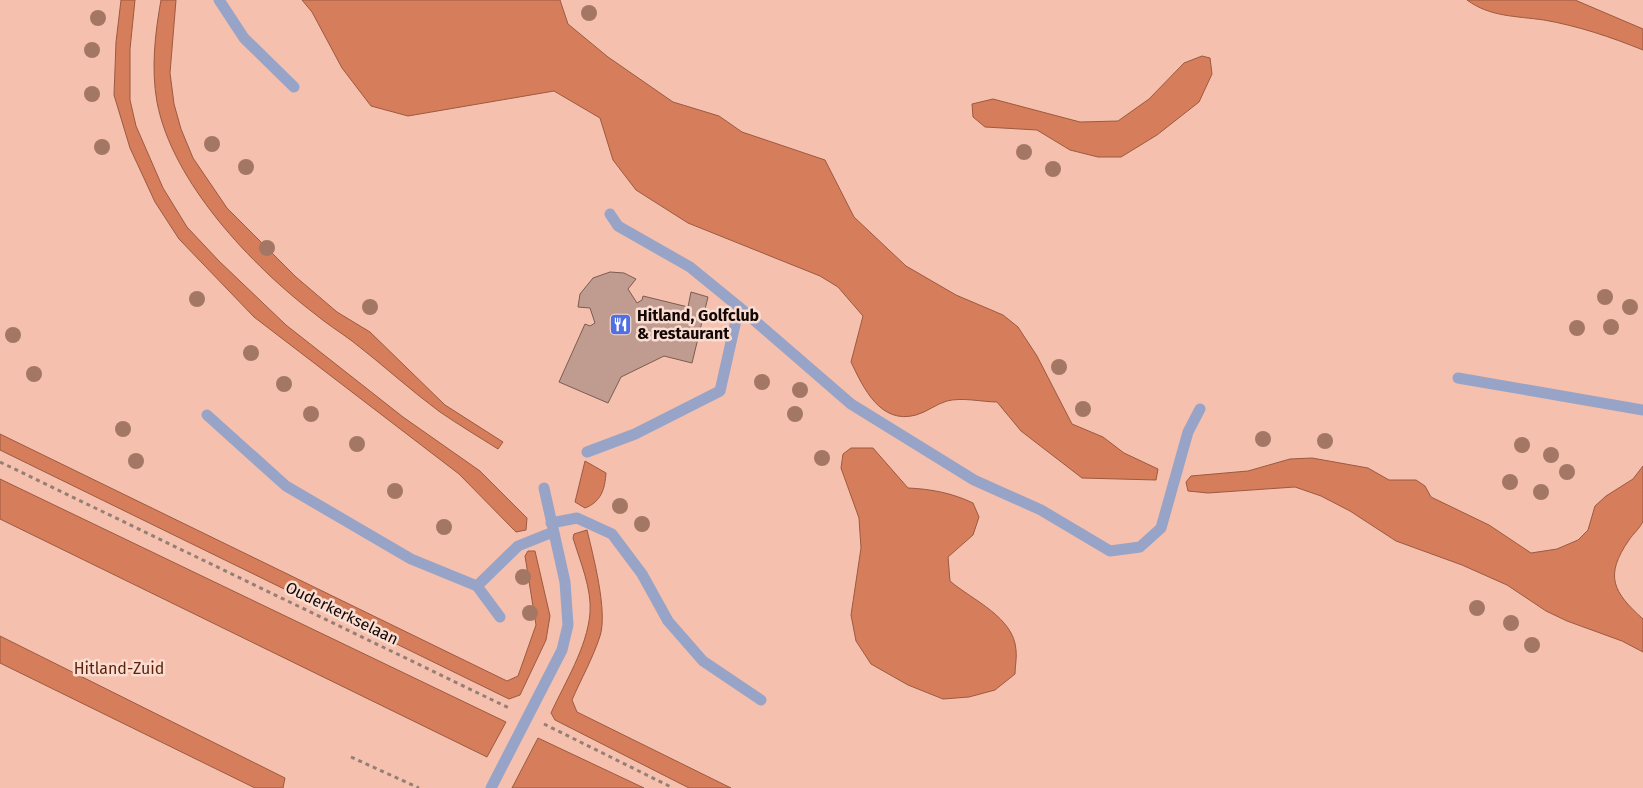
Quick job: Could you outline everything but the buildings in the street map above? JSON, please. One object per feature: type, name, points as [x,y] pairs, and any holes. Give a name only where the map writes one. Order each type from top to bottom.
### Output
[{"type":"lane","points":[[220,0],[244,38],[294,88]]},
{"type":"lane","points":[[610,214],[618,226],[690,267],[851,404],[974,480],[1041,510],[1110,551],[1140,548],[1161,528],[1188,432],[1200,410]]},
{"type":"lane","points":[[587,452],[635,434],[720,391],[739,307]]},
{"type":"lane","points":[[1458,378],[1643,410]]},
{"type":"lane","points":[[207,415],[286,486],[411,559],[477,586],[500,617]]},
{"type":"lane","points":[[490,788],[562,650],[568,625],[565,582],[544,488]]},
{"type":"lane","points":[[477,586],[518,546],[552,527],[577,518],[612,534],[642,574],[668,621],[703,661],[762,700]]},
{"type":"path","name":"Ouderkerkselaan","points":[[0,462],[673,788]]},
{"type":"path","points":[[351,757],[419,788]]},
{"type":"green space","name":"Hitland-Zuid","points":[[0,0],[1643,0],[1643,788],[0,788]]},
{"type":"shaded area","points":[[121,0],[135,0],[130,49],[130,100],[136,126],[163,188],[187,227],[219,261],[286,325],[403,417],[480,471],[527,518],[526,530],[516,532],[459,474],[254,317],[179,239],[155,202],[130,148],[114,95],[116,42]]},
{"type":"shaded area","points":[[161,0],[176,0],[170,73],[174,104],[181,129],[193,158],[227,208],[296,277],[337,312],[370,332],[445,405],[503,442],[498,449],[440,412],[352,341],[320,318],[266,272],[218,220],[197,192],[179,162],[166,132],[157,102],[154,77],[154,51]]},
{"type":"shaded area","points":[[302,0],[560,0],[568,24],[608,57],[673,102],[719,116],[742,132],[825,160],[854,217],[906,266],[956,295],[1003,315],[1018,327],[1037,356],[1072,424],[1103,437],[1124,453],[1158,469],[1156,480],[1082,478],[1021,431],[997,402],[953,400],[943,402],[920,414],[903,417],[883,409],[874,402],[867,392],[851,362],[863,316],[838,287],[820,276],[688,223],[636,190],[613,160],[600,118],[554,91],[408,116],[371,106],[342,68],[312,12]]},
{"type":"shaded area","points":[[1467,0],[1575,0],[1643,29],[1643,50],[1607,36],[1569,25],[1494,13],[1476,6]]},
{"type":"shaded area","points":[[1202,56],[1210,58],[1212,74],[1199,102],[1157,135],[1121,157],[1098,157],[1070,150],[1037,130],[985,127],[973,117],[972,104],[993,99],[1080,122],[1118,121],[1149,99],[1184,63]]},
{"type":"shaded area","points":[[0,434],[507,681],[518,676],[536,625],[525,556],[528,551],[535,551],[550,616],[546,640],[520,695],[509,699],[0,450]]},
{"type":"shaded area","points":[[851,448],[873,448],[908,488],[941,492],[973,503],[979,517],[973,535],[948,557],[950,581],[991,610],[1008,628],[1013,638],[1016,653],[1015,674],[995,690],[969,697],[943,699],[908,685],[871,664],[856,641],[851,615],[861,548],[859,518],[841,468],[843,454]]},
{"type":"shaded area","points":[[1312,458],[1368,468],[1389,480],[1416,480],[1425,486],[1431,497],[1489,525],[1531,553],[1557,549],[1578,540],[1588,530],[1595,506],[1606,496],[1633,479],[1643,466],[1643,521],[1629,540],[1616,564],[1615,583],[1625,600],[1643,619],[1643,652],[1622,641],[1567,621],[1546,611],[1507,585],[1462,565],[1396,541],[1350,511],[1321,496],[1295,487],[1208,493],[1188,491],[1186,482],[1191,476],[1248,471],[1290,459]]},
{"type":"shaded area","points":[[585,461],[606,473],[605,484],[598,499],[585,508],[575,502]]},
{"type":"shaded area","points":[[0,479],[506,722],[487,757],[0,519]]},
{"type":"shaded area","points":[[587,530],[599,583],[602,626],[594,652],[572,700],[577,712],[731,788],[689,788],[555,720],[551,713],[575,664],[588,626],[590,613],[589,594],[573,538],[574,534]]},
{"type":"shaded area","points":[[0,636],[285,778],[283,788],[255,788],[0,663]]},
{"type":"shaded area","points":[[538,738],[644,788],[512,788]]},
{"type":"place","name":"Hitland, Golfclub & restaurant","points":[[621,324]]}]
